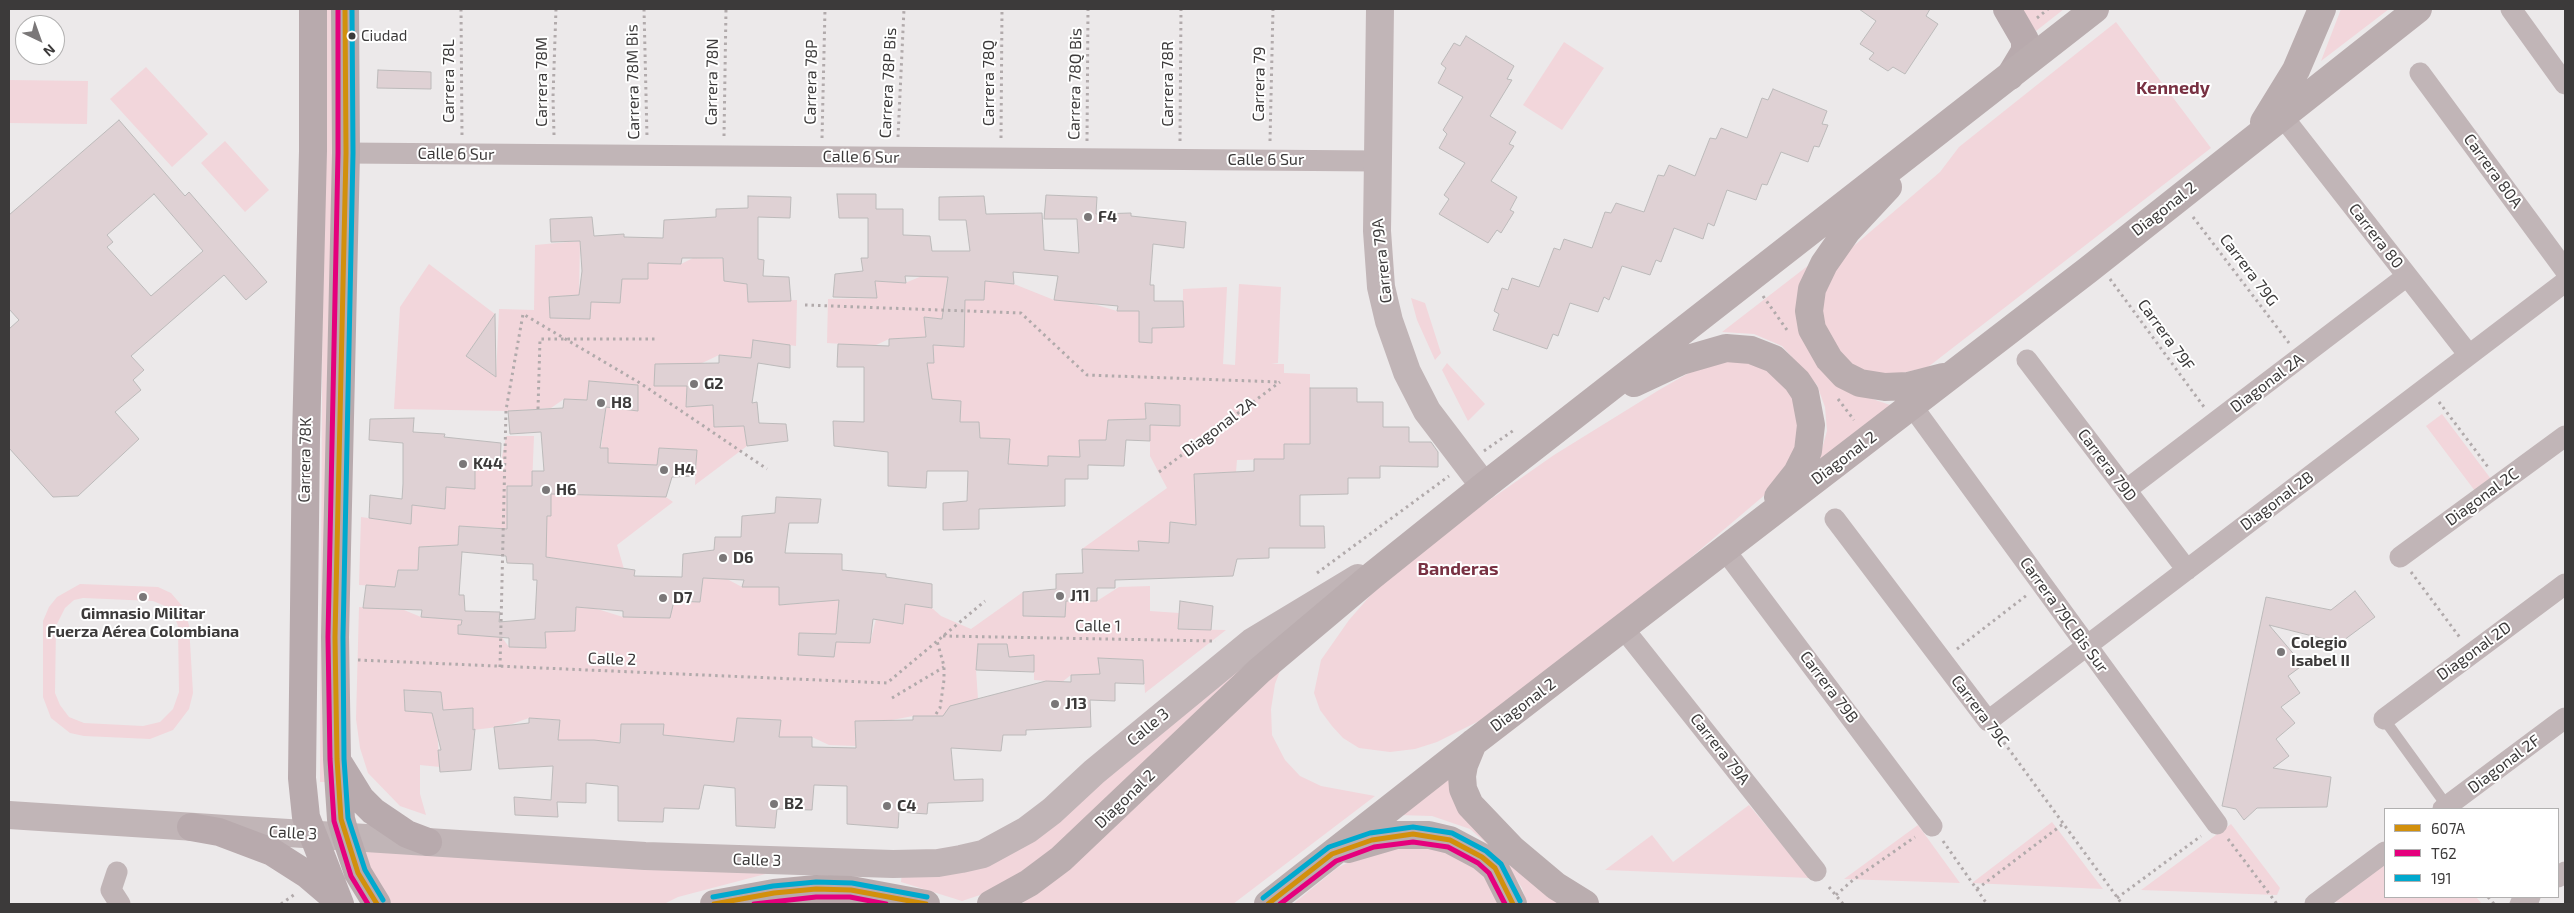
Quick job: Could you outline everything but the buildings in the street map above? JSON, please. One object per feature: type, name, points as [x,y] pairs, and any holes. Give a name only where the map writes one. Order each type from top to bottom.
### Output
[{"type":"highway","points":[[714,904],[774,893],[816,889],[850,890],[926,904]]},
{"type":"main road","name":"Carrera 78K","points":[[313,9],[313,151],[301,739],[306,817],[340,904]]},
{"type":"main road","name":"Carrera 78K","points":[[345,9],[346,153],[335,661],[337,759],[342,819],[346,837],[358,873],[377,904]]},
{"type":"main road","name":"Diagonal 2","points":[[993,903],[1029,883],[1061,859],[1259,671],[1406,548],[2095,9]]},
{"type":"main road","points":[[2254,138],[2296,70],[2322,9]]},
{"type":"main road","name":"Diagonal 2","points":[[1268,904],[1473,743],[2098,262],[2418,9]]},
{"type":"main road","points":[[2010,76],[2025,51],[2026,40],[2014,19]]},
{"type":"main road","points":[[1947,124],[1847,232],[1824,264],[1816,280],[1812,289],[1809,311],[1812,329],[1830,359],[1844,375],[1860,383],[1885,387],[1908,386],[1957,371]]},
{"type":"main road","points":[[1576,414],[1650,375],[1710,352],[1726,348],[1739,348],[1774,359],[1797,381],[1805,393],[1811,425],[1808,451],[1793,479],[1734,542]]},
{"type":"main road","points":[[1473,743],[1464,765],[1462,776],[1463,789],[1470,806],[1512,849],[1556,886],[1585,904]]},
{"type":"main road","points":[[337,759],[351,786],[373,811],[407,834],[428,842]]},
{"type":"main road","points":[[191,827],[219,832],[272,852],[308,875],[340,904]]},
{"type":"main road","points":[[1332,854],[1396,835],[1429,836],[1450,840],[1482,856],[1494,868],[1513,904]]},
{"type":"street","name":"Carrera 79A","points":[[1380,9],[1377,231],[1381,287],[1389,321],[1407,372],[1418,395],[1444,436],[1484,486]]},
{"type":"street","points":[[2511,9],[2565,84]]},
{"type":"street","name":"Carrera 80A","points":[[2420,73],[2565,270]]},
{"type":"street","name":"Carrera 80","points":[[2283,116],[2469,355]]},
{"type":"street","name":"Calle 6 Sur","points":[[346,153],[1377,161]]},
{"type":"street","name":"Diagonal 2A","points":[[2126,490],[2407,276]]},
{"type":"street","name":"Diagonal 2B","points":[[1988,722],[2565,282]]},
{"type":"street","name":"Carrera 79D","points":[[2028,360],[2187,570]]},
{"type":"street","name":"Carrera 79C Bis Sur","points":[[1912,406],[2217,824]]},
{"type":"street","name":"Diagonal 2C","points":[[2400,557],[2565,436]]},
{"type":"street","name":"Carrera 79C","points":[[1835,519],[1988,722]]},
{"type":"street","name":"Carrera 79B","points":[[1734,542],[1932,826]]},
{"type":"street","name":"Calle 3","points":[[9,815],[644,856],[893,864],[938,863],[961,860],[983,854],[1010,840],[1052,812],[1094,772],[1252,642],[1406,548]]},
{"type":"street","name":"Diagonal 2D","points":[[2384,719],[2565,584]]},
{"type":"street","name":"Carrera 79A","points":[[1623,628],[1816,871]]},
{"type":"street","name":"Diagonal 2F","points":[[2445,808],[2565,718]]},
{"type":"street","points":[[2315,904],[2384,853]]},
{"type":"street","points":[[117,872],[111,890],[120,904]]},
{"type":"lane","points":[[2384,719],[2445,808]]},
{"type":"path","name":"Carrera 78L","points":[[461,9],[462,154]]},
{"type":"path","name":"Carrera 78M","points":[[555,156],[553,98],[556,9]]},
{"type":"path","name":"Carrera 78M Bis","points":[[644,9],[647,155]]},
{"type":"path","name":"Carrera 78N","points":[[724,156],[726,9]]},
{"type":"path","name":"Carrera 78P","points":[[822,157],[825,9]]},
{"type":"path","name":"Carrera 78P Bis","points":[[897,158],[904,9]]},
{"type":"path","name":"Carrera 78Q","points":[[1001,158],[1002,9]]},
{"type":"path","name":"Carrera 78Q Bis","points":[[1086,159],[1088,9]]},
{"type":"path","name":"Carrera 78R","points":[[1180,160],[1181,9]]},
{"type":"path","name":"Carrera 79","points":[[1269,160],[1273,9]]},
{"type":"path","points":[[2014,19],[2048,9]]},
{"type":"path","name":"Carrera 79G","points":[[2179,198],[2300,358]]},
{"type":"path","name":"Carrera 79F","points":[[2098,262],[2215,422]]},
{"type":"path","name":"Diagonal 2A","points":[[805,305],[1021,313],[1087,375],[1280,382],[1159,472]]},
{"type":"path","points":[[500,667],[506,410],[523,314],[640,383],[767,469]]},
{"type":"path","points":[[538,409],[540,340],[656,339]]},
{"type":"path","points":[[2427,386],[2500,484]]},
{"type":"path","points":[[1310,579],[1465,463],[1523,424]]},
{"type":"path","points":[[2400,557],[2472,653]]},
{"type":"path","points":[[1942,661],[2041,584]]},
{"type":"path","points":[[936,714],[942,697],[944,666],[937,641],[985,601]]},
{"type":"path","name":"Calle 1","points":[[943,636],[1252,642]]},
{"type":"path","name":"Calle 2","points":[[335,661],[887,683],[937,641]]},
{"type":"path","points":[[892,698],[944,666]]},
{"type":"path","name":"Carrera 79C","points":[[1988,722],[2122,904]]},
{"type":"path","points":[[1977,889],[2063,824]]},
{"type":"path","points":[[2118,898],[2217,824],[2277,904]]},
{"type":"path","points":[[1836,895],[1853,880],[1932,826],[1987,904]]},
{"type":"path","points":[[281,904],[299,891]]},
{"type":"shaded area","points":[[324,9],[335,9],[330,782],[320,782]]},
{"type":"shaded area","points":[[2020,9],[2064,9],[2036,31]]},
{"type":"shaded area","points":[[2341,9],[2389,9],[2321,61]]},
{"type":"shaded area","points":[[2116,22],[2211,148],[1928,367],[1889,376],[1863,371],[1842,360],[1826,337],[1820,309],[1825,286],[1842,256],[1940,172],[1959,147]]},
{"type":"shaded area","points":[[1564,42],[1604,68],[1562,130],[1523,105]]},
{"type":"shaded area","points":[[146,67],[208,134],[172,167],[110,99]]},
{"type":"shaded area","points":[[9,80],[88,81],[87,124],[9,123]]},
{"type":"shaded area","points":[[225,141],[269,190],[245,212],[201,163]]},
{"type":"shaded area","points":[[580,241],[579,295],[549,297],[550,318],[590,319],[591,302],[622,279],[647,279],[648,263],[681,264],[693,258],[723,259],[747,284],[748,302],[797,300],[796,346],[753,340],[751,358],[719,355],[654,386],[687,386],[686,407],[713,405],[715,427],[744,426],[747,446],[695,485],[697,450],[659,448],[657,465],[608,463],[608,448],[601,448],[606,407],[638,411],[638,385],[589,381],[587,400],[564,399],[551,408],[508,411],[394,409],[400,307],[429,264],[495,314],[467,355],[496,377],[499,309],[534,310],[535,245]]},
{"type":"shaded area","points":[[1814,261],[1804,281],[1852,392],[1896,407],[1817,466],[1827,431],[1825,407],[1817,385],[1782,346],[1754,334],[1722,332]]},
{"type":"shaded area","points":[[922,276],[948,277],[945,300],[985,281],[1014,284],[1054,300],[1090,303],[1117,311],[1139,311],[1139,328],[1183,327],[1183,289],[1227,287],[1223,364],[1235,365],[1239,284],[1281,287],[1278,363],[1271,364],[1284,364],[1284,373],[1310,374],[1310,415],[1344,415],[1343,443],[1285,444],[1284,459],[1237,460],[1236,472],[1194,474],[1195,498],[1211,526],[1170,522],[1169,543],[1138,541],[1139,551],[1082,549],[1167,488],[1150,456],[1150,425],[1179,426],[1180,405],[1145,403],[1146,419],[1108,420],[1106,440],[1080,440],[1080,457],[1048,456],[1048,466],[1008,464],[1010,439],[980,438],[979,422],[960,422],[961,401],[932,399],[911,362],[934,363],[933,345],[964,347],[964,321],[924,317],[926,337],[889,339],[874,346],[827,343],[828,299],[876,298],[875,281],[905,283]]},
{"type":"shaded area","points":[[1411,298],[1425,303],[1441,353],[1435,360],[1417,320]]},
{"type":"shaded area","points":[[1729,355],[1761,364],[1793,395],[1800,418],[1794,463],[1767,493],[1655,588],[1481,720],[1437,742],[1415,749],[1390,752],[1359,748],[1343,738],[1320,710],[1314,693],[1321,660],[1349,620],[1383,581],[1441,534],[1554,455],[1708,362]]},
{"type":"shaded area","points":[[1447,363],[1485,404],[1468,421],[1442,370]]},
{"type":"shaded area","points":[[2442,414],[2491,479],[2475,491],[2426,426]]},
{"type":"shaded area","points":[[506,436],[534,436],[532,486],[507,512],[550,516],[551,494],[666,497],[673,502],[617,545],[624,569],[546,557],[503,541],[499,528],[459,526],[458,545],[419,547],[418,569],[398,570],[395,587],[359,585],[361,517],[410,524],[412,505],[444,509],[446,487],[474,489],[475,468],[500,468]]},
{"type":"shaded area","points":[[703,578],[727,579],[742,587],[779,587],[779,605],[821,602],[840,593],[836,634],[799,633],[798,655],[836,642],[870,643],[876,619],[903,624],[905,604],[932,608],[941,616],[971,629],[1023,592],[1023,616],[1065,617],[1066,601],[1097,601],[1119,587],[1150,586],[1150,611],[1179,613],[1178,629],[1226,630],[1145,693],[1143,660],[1099,658],[1100,674],[1071,675],[1062,682],[1034,680],[1034,655],[1009,657],[1006,644],[978,644],[976,670],[978,699],[943,716],[913,716],[892,720],[855,721],[856,746],[829,745],[812,737],[779,737],[781,720],[737,718],[734,742],[663,735],[663,724],[621,724],[619,743],[558,740],[559,720],[529,718],[506,726],[473,730],[473,708],[443,710],[441,692],[404,690],[405,711],[432,713],[437,732],[440,767],[420,765],[420,794],[426,815],[400,806],[368,773],[360,748],[356,719],[359,607],[404,610],[421,617],[462,620],[459,633],[501,636],[509,647],[546,648],[545,632],[575,631],[576,607],[594,608],[623,617],[669,618],[674,601],[700,602]]},
{"type":"shaded area","points":[[80,584],[158,587],[171,593],[183,607],[189,625],[193,693],[189,709],[173,730],[150,739],[84,736],[70,733],[51,718],[43,697],[43,621],[49,607],[57,597]],"holes":[[[83,598],[153,601],[165,606],[175,618],[178,626],[179,692],[173,709],[160,722],[143,726],[84,723],[69,717],[60,705],[55,693],[56,626],[65,608],[74,600]]]},
{"type":"shaded area","points":[[1276,639],[1056,851],[986,893],[962,901],[901,882],[902,872],[944,873]]},
{"type":"shaded area","points":[[1285,658],[1275,684],[1271,709],[1272,735],[1285,760],[1300,776],[1321,786],[1375,796],[1233,904],[1028,904],[1016,900]]},
{"type":"shaded area","points":[[1449,776],[1562,904],[1527,904],[1522,888],[1502,857],[1470,829],[1432,816],[1398,815]]},
{"type":"shaded area","points":[[1749,805],[1810,878],[1605,870],[1652,835],[1673,862]]},
{"type":"shaded area","points":[[2052,822],[2103,889],[1972,883]]},
{"type":"shaded area","points":[[2231,824],[2280,888],[2277,895],[2141,890]]},
{"type":"shaded area","points":[[1918,825],[1960,883],[1844,879]]},
{"type":"shaded area","points":[[1421,843],[1476,865],[1490,884],[1500,904],[1293,904],[1337,868],[1369,852]]},
{"type":"shaded area","points":[[358,845],[773,872],[678,897],[664,904],[392,904],[383,893]]},
{"type":"shaded area","points":[[2384,865],[2384,898],[2477,898],[2482,904],[2354,904],[2334,902]]},
{"type":"transit line","name":"T62","points":[[338,9],[338,153],[328,637],[330,759],[334,821],[351,876],[368,904]]},
{"type":"transit line","name":"607A","points":[[345,9],[346,153],[335,637],[337,759],[341,819],[358,873],[377,904]]},
{"type":"transit line","name":"191","points":[[352,9],[353,153],[343,637],[344,759],[348,818],[365,870],[383,900]]},
{"type":"transit line","name":"191","points":[[1263,898],[1329,847],[1370,833],[1413,827],[1452,833],[1486,851],[1501,864],[1520,901]]},
{"type":"transit line","name":"607A","points":[[1268,904],[1332,854],[1372,840],[1413,834],[1450,840],[1482,857],[1495,868],[1513,904]]},
{"type":"transit line","name":"T62","points":[[1280,904],[1336,861],[1374,847],[1413,842],[1448,847],[1478,863],[1489,873],[1505,904]]},
{"type":"transit line","name":"191","points":[[713,897],[773,886],[816,882],[852,883],[927,897]]},
{"type":"transit line","name":"607A","points":[[714,904],[774,893],[816,889],[851,890],[926,904]]},
{"type":"transit line","name":"T62","points":[[754,904],[816,897],[850,897],[886,904]]},
{"type":"place","name":"Ciudad","points":[[352,36]]},
{"type":"place","name":"F4","points":[[1088,217]]},
{"type":"place","name":"G2","points":[[694,384]]},
{"type":"place","name":"H8","points":[[601,403]]},
{"type":"place","name":"K44","points":[[463,464]]},
{"type":"place","name":"H4","points":[[664,470]]},
{"type":"place","name":"H6","points":[[546,490]]},
{"type":"place","name":"D6","points":[[723,558]]},
{"type":"place","name":"J11","points":[[1060,596]]},
{"type":"place","name":"Gimnasio Militar Fuerza Aérea Colombiana","points":[[143,597]]},
{"type":"place","name":"D7","points":[[663,598]]},
{"type":"place","name":"Colegio Isabel II","points":[[2281,652]]},
{"type":"place","name":"J13","points":[[1055,704]]},
{"type":"place","name":"B2","points":[[774,804]]},
{"type":"place","name":"C4","points":[[887,806]]},
{"type":"district","name":"Kennedy","points":[[2173,88]]},
{"type":"district","name":"Banderas","points":[[1458,569]]}]
